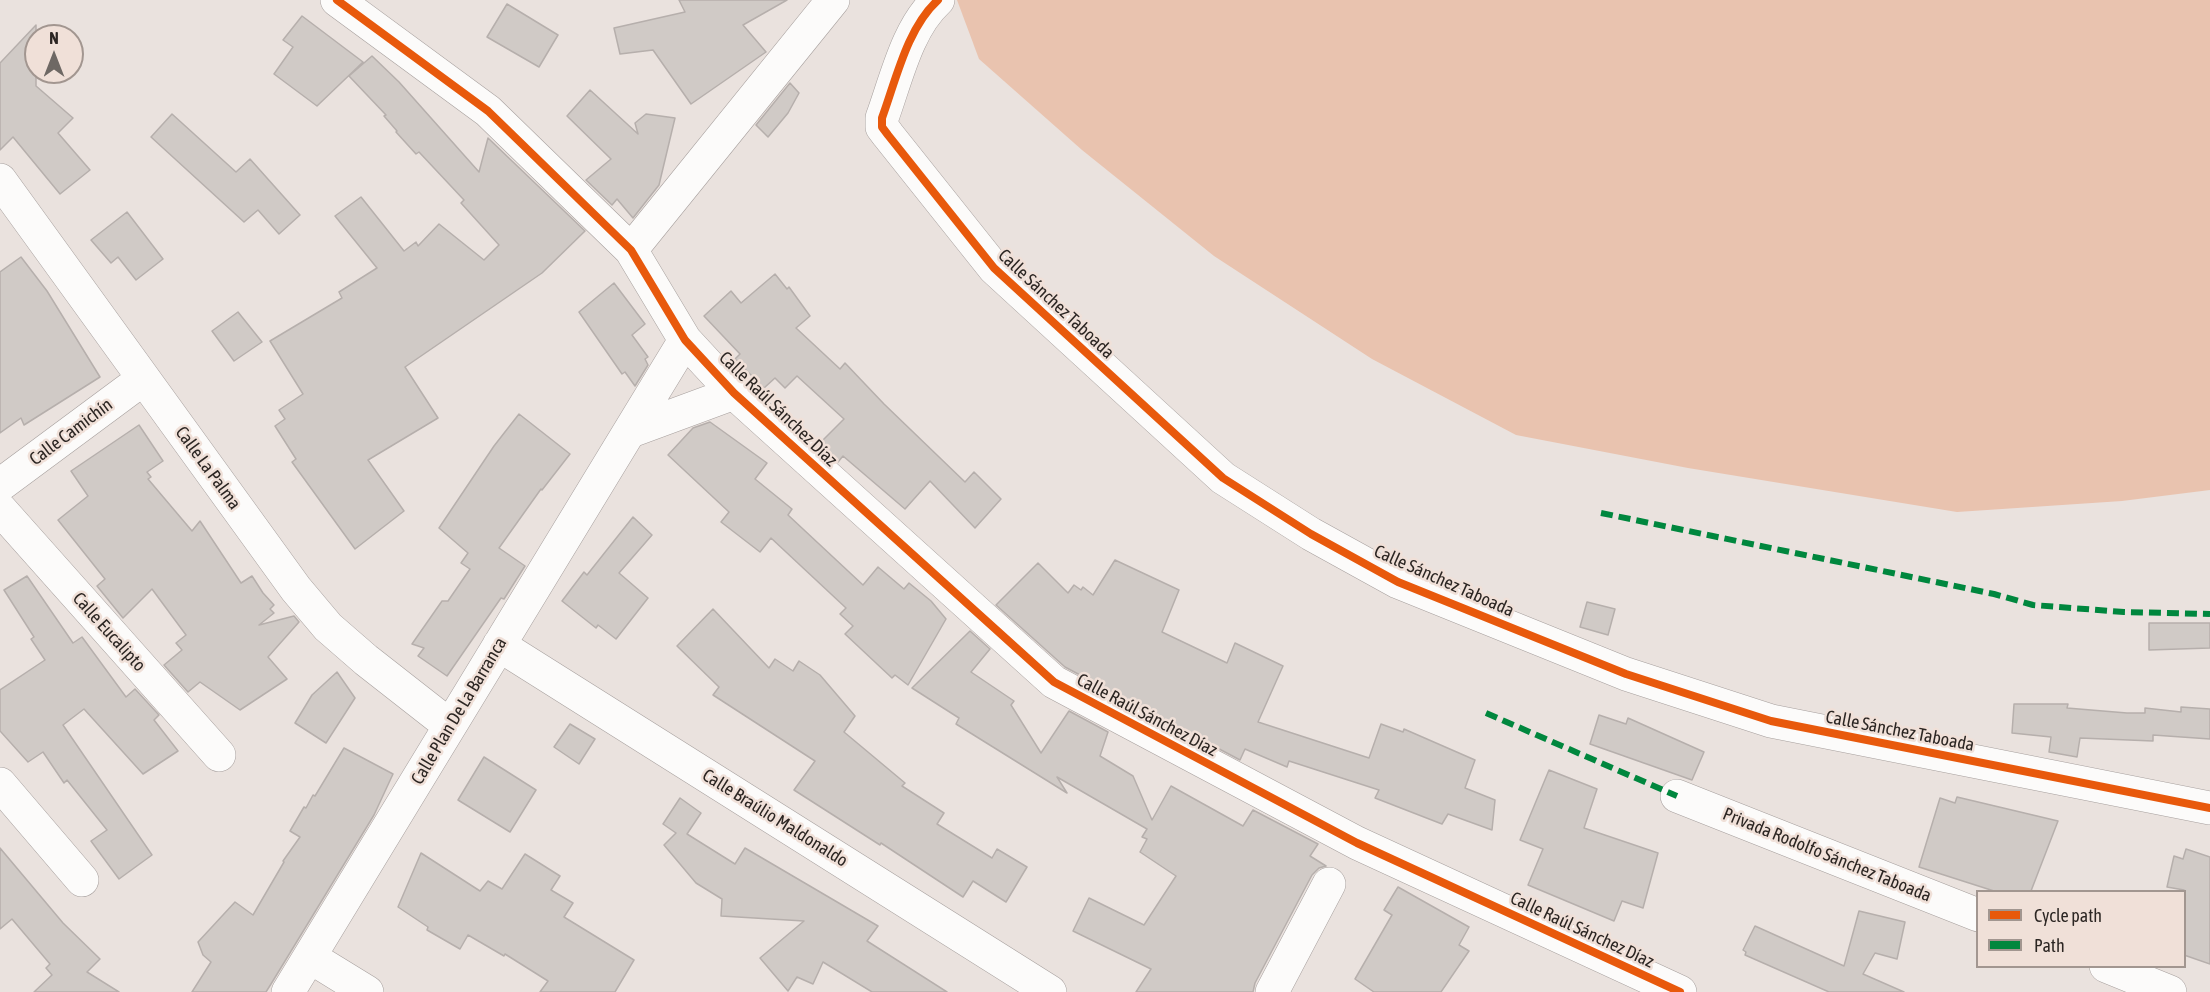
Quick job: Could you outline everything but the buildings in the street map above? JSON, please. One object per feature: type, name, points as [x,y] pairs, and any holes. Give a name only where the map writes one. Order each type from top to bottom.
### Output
[{"type":"street","name":"Calle Raúl Sánchez Díaz","points":[[337,0],[488,111],[631,250],[686,340],[734,393],[1054,682],[1358,843],[1680,992]]},
{"type":"street","points":[[631,250],[833,0]]},
{"type":"street","name":"Calle Sánchez Taboada","points":[[938,0],[918,23],[911,38],[882,118],[882,127],[1002,276],[1223,478],[1311,534],[1398,582],[1496,622],[1626,674],[1771,721],[2210,808]]},
{"type":"street","name":"Calle La Palma","points":[[0,180],[296,589],[328,627],[449,725]]},
{"type":"street","name":"Calle Plan De La Barranca","points":[[288,992],[686,340]]},
{"type":"street","name":"Calle Camichín","points":[[0,485],[143,379]]},
{"type":"street","points":[[631,431],[734,393]]},
{"type":"street","name":"Calle Eucalipto","points":[[0,509],[219,754]]},
{"type":"street","name":"Calle Braúlio Maldonaldo","points":[[499,645],[1050,992]]},
{"type":"street","points":[[0,784],[82,880]]},
{"type":"street","name":"Privada Rodolfo Sánchez Taboada","points":[[1677,796],[1976,915]]},
{"type":"street","points":[[1272,992],[1329,884]]},
{"type":"street","points":[[310,957],[368,992]]},
{"type":"street","points":[[2111,968],[2170,992]]},
{"type":"shaded area","points":[[957,0],[2210,0],[2210,490],[2122,501],[1957,512],[1688,468],[1516,435],[1372,359],[1214,256],[1082,150],[979,59]]},
{"type":"marked path","points":[[1601,513],[1994,594],[2033,605],[2124,612],[2210,614]]},
{"type":"marked path","points":[[1486,713],[1677,796]]},
{"type":"cycle path","points":[[337,0],[488,111],[631,250],[685,340],[734,393],[1054,682],[1357,843],[1680,992]]},
{"type":"cycle path","points":[[938,0],[927,12],[910,40],[882,118],[882,127],[994,268],[1223,478],[1311,534],[1398,582],[1626,674],[1771,721],[2210,808]]}]
